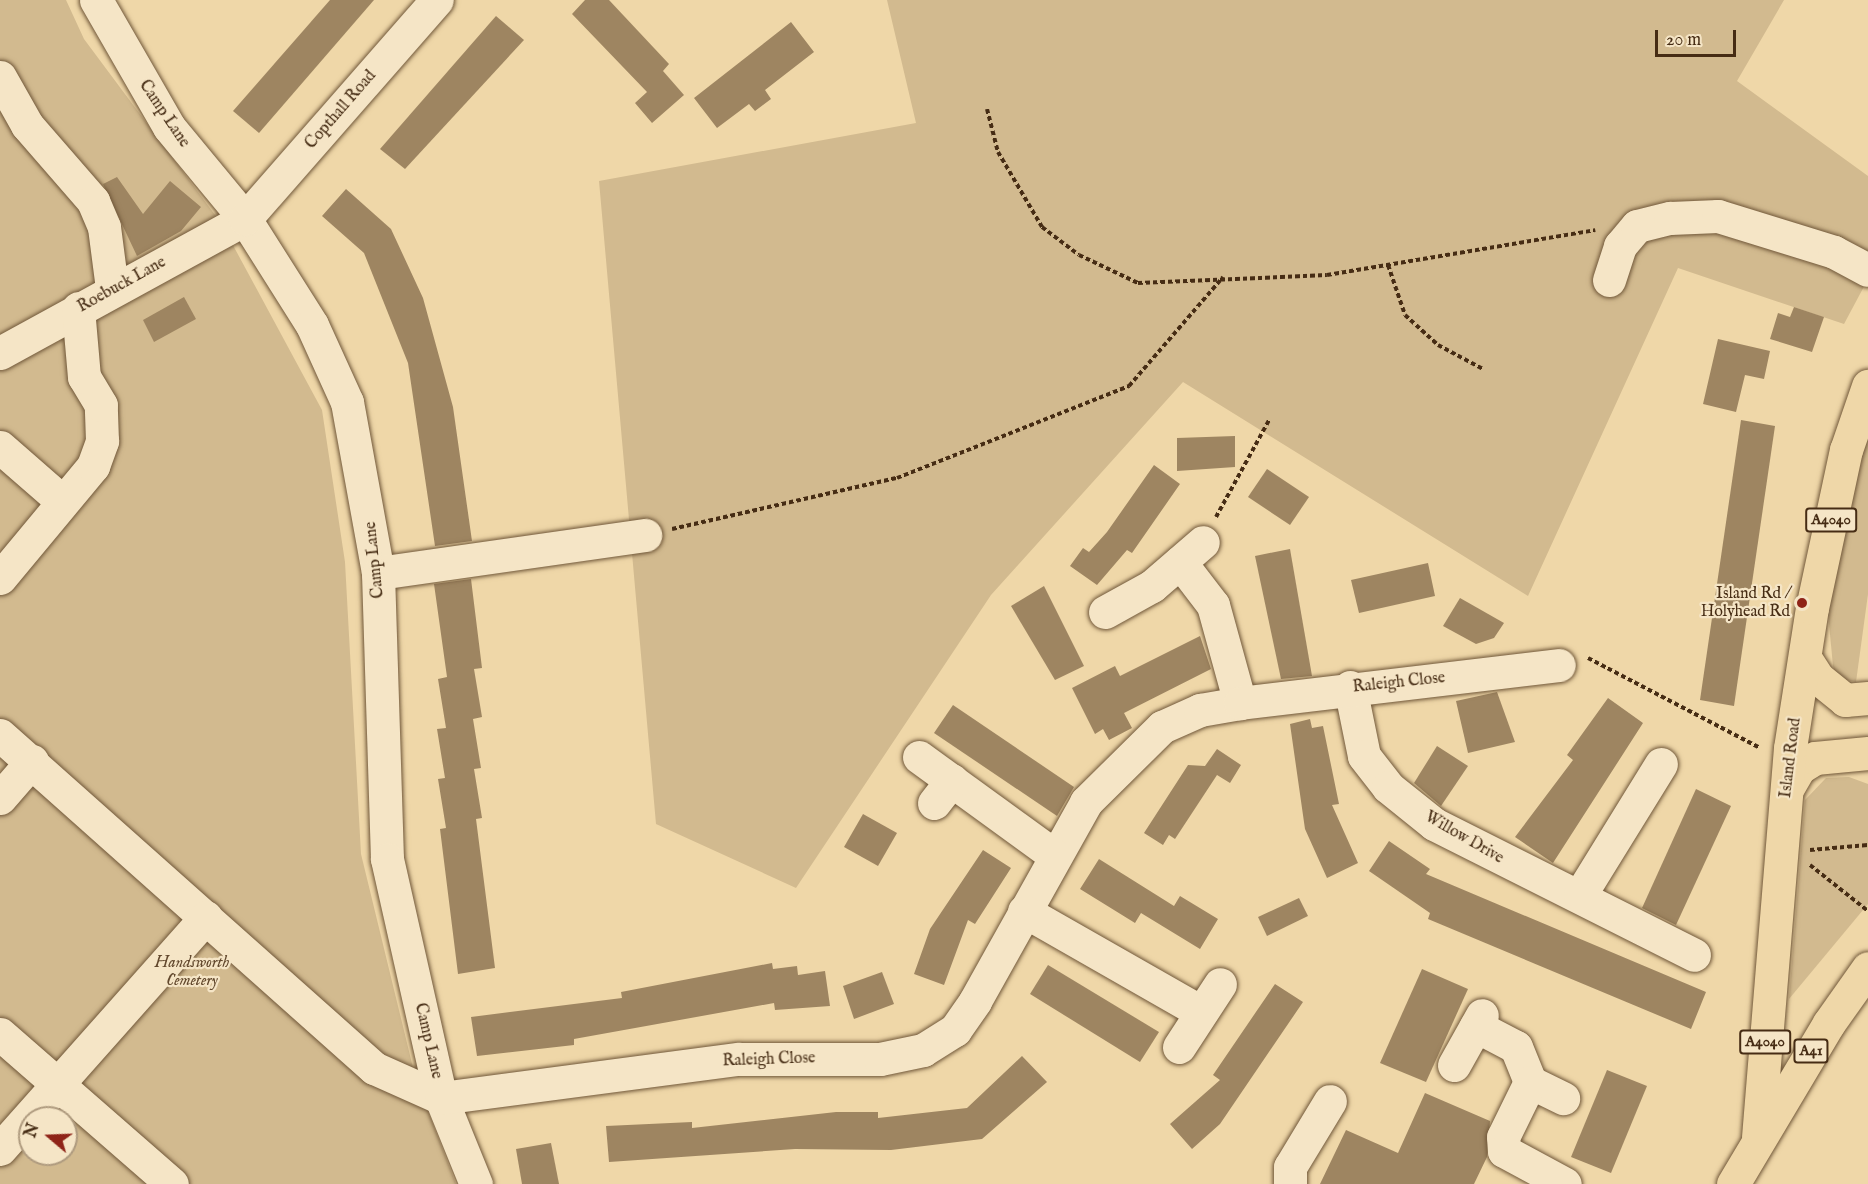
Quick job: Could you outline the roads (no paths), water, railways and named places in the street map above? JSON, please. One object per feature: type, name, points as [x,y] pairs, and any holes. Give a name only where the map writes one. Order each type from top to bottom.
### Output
[{"type":"main road","name":"Island Road","points":[[1758,1137],[1787,789],[1805,658],[1846,450],[1868,386]]},
{"type":"main road","points":[[1805,658],[1818,678],[1845,700],[1868,698]]},
{"type":"main road","points":[[1787,789],[1799,768],[1815,758],[1868,753]]},
{"type":"main road","name":"A41","points":[[1733,1184],[1758,1137],[1868,968]]},
{"type":"street","name":"Camp Lane","points":[[96,0],[169,127],[245,219],[312,325],[347,402],[378,573],[387,859],[441,1098],[476,1184]]},
{"type":"street","name":"Copthall Road","points":[[245,219],[437,0]]},
{"type":"street","points":[[3,94],[93,201],[104,227],[112,289]]},
{"type":"street","points":[[1609,280],[1620,246],[1637,226],[1670,218],[1718,216],[1834,252],[1868,270]]},
{"type":"street","name":"Roebuck Lane","points":[[0,353],[112,289],[245,219]]},
{"type":"street","points":[[0,578],[93,466],[102,441],[101,405],[84,377],[78,308]]},
{"type":"street","points":[[0,447],[62,501]]},
{"type":"street","points":[[378,573],[645,535]]},
{"type":"street","points":[[1105,612],[1152,586],[1191,552],[1213,605],[1240,703]]},
{"type":"street","name":"Raleigh Close","points":[[441,1098],[739,1059],[880,1059],[923,1050],[955,1030],[1024,911],[1053,855],[1086,802],[1162,727],[1200,710],[1240,703],[1350,687],[1559,666]]},
{"type":"street","name":"Willow Drive","points":[[1350,687],[1364,756],[1389,787],[1434,824],[1580,895],[1694,955]]},
{"type":"street","points":[[0,735],[32,761],[374,1068],[441,1098]]},
{"type":"street","points":[[919,757],[943,792],[1053,855]]},
{"type":"street","points":[[0,798],[32,761]]},
{"type":"street","points":[[1580,895],[1661,764]]},
{"type":"street","points":[[1024,911],[1201,1012]]},
{"type":"street","points":[[0,1149],[206,917]]},
{"type":"street","points":[[1179,1047],[1220,984]]},
{"type":"street","points":[[1454,1065],[1479,1021],[1516,1047],[1530,1082],[1563,1098]]},
{"type":"street","points":[[0,1034],[172,1184]]},
{"type":"street","points":[[1530,1082],[1503,1137],[1504,1151],[1564,1184]]},
{"type":"street","points":[[1290,1184],[1290,1167],[1330,1101]]},
{"type":"place","name":"Island Rd / Holyhead Rd","points":[[1802,603]]},
{"type":"park label","name":"Handsworth Cemetery","points":[[192,972]]}]
